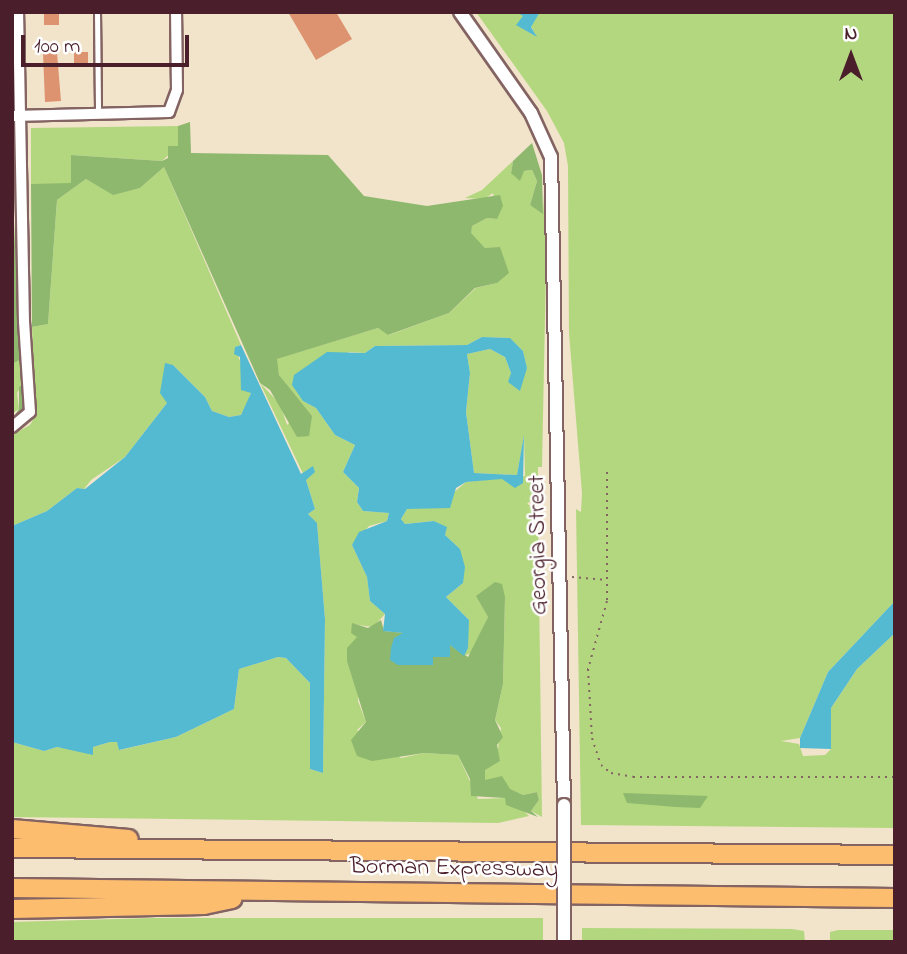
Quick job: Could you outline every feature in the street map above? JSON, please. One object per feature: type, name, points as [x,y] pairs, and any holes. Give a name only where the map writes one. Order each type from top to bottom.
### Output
[{"type":"highway","points":[[12,829],[82,832],[188,849]]},
{"type":"highway","name":"Borman Expressway","points":[[12,848],[895,855]]},
{"type":"highway","name":"Borman Expressway","points":[[12,888],[895,898]]},
{"type":"highway","points":[[12,909],[204,905],[265,892]]},
{"type":"street","points":[[12,427],[29,416],[15,116],[18,12]]},
{"type":"street","points":[[15,116],[158,115],[172,108],[177,90],[176,12]]},
{"type":"street","name":"Georgia Street","points":[[460,12],[531,113],[550,148],[554,190],[561,578],[564,941]]},
{"type":"lane","points":[[97,12],[98,115]]},
{"type":"path","points":[[607,472],[606,608],[588,669],[592,738],[606,769],[633,777],[895,777]]},
{"type":"path","points":[[561,578],[607,580]]},
{"type":"green space","points":[[476,12],[516,12],[523,15],[527,31],[536,36],[531,26],[540,12],[895,12],[895,601],[828,672],[800,738],[781,741],[799,744],[803,756],[825,755],[831,749],[831,708],[857,669],[895,633],[895,828],[581,825],[576,509],[581,512],[582,493],[569,333],[568,166],[564,143],[547,111]]},
{"type":"green space","points":[[190,122],[191,153],[328,155],[364,196],[427,206],[500,195],[503,206],[497,219],[487,218],[472,226],[471,233],[485,248],[500,247],[509,273],[497,283],[475,288],[449,313],[388,335],[378,328],[277,359],[279,375],[312,416],[309,436],[297,437],[270,390],[260,383],[164,167],[140,188],[113,195],[86,179],[57,200],[48,324],[32,327],[31,184],[71,183],[71,155],[162,161],[168,158],[168,146],[178,146],[178,126]]},
{"type":"green space","points":[[178,126],[178,146],[162,161],[71,155],[71,184],[31,184],[31,128]]},
{"type":"green space","points":[[532,143],[542,175],[543,214],[530,205],[537,181],[532,170],[524,171],[520,181],[511,173],[513,161]]},
{"type":"green space","points":[[513,161],[511,173],[532,170],[537,181],[530,205],[543,213],[545,174],[547,218],[542,467],[538,467],[538,494],[527,504],[538,509],[542,817],[531,811],[539,800],[537,792],[523,795],[485,780],[485,769],[497,755],[501,728],[495,720],[503,684],[505,597],[480,602],[488,617],[471,653],[464,656],[469,620],[446,597],[463,583],[460,549],[445,535],[446,527],[434,521],[405,524],[401,519],[407,509],[438,506],[466,482],[525,476],[524,436],[517,475],[474,473],[466,412],[470,373],[467,354],[490,349],[505,357],[511,373],[527,369],[523,351],[509,338],[482,337],[467,345],[375,346],[365,353],[349,352],[303,401],[316,408],[335,435],[355,445],[343,472],[359,488],[357,502],[363,511],[389,513],[387,521],[369,526],[352,545],[367,577],[370,601],[385,614],[373,627],[352,624],[357,637],[358,701],[366,722],[357,730],[401,758],[424,753],[458,755],[478,799],[506,798],[506,805],[521,808],[529,816],[498,823],[12,817],[12,742],[44,751],[57,747],[93,753],[93,747],[110,742],[117,742],[120,750],[176,737],[234,709],[239,669],[278,657],[286,658],[310,683],[310,769],[323,773],[325,619],[317,524],[308,514],[315,509],[306,480],[260,383],[280,404],[287,425],[303,410],[279,375],[276,359],[378,328],[389,335],[449,313],[476,288],[497,283],[485,248],[470,233],[472,226],[487,218],[497,219],[493,193],[484,199],[465,198],[482,190]]},
{"type":"green space","points":[[164,167],[241,345],[235,347],[251,392],[249,400],[241,415],[229,417],[212,411],[205,397],[173,365],[167,403],[125,457],[91,480],[84,489],[77,488],[47,511],[12,526],[12,435],[30,425],[35,416],[32,327],[48,324],[57,200],[86,179],[113,194],[140,188]]},
{"type":"green space","points":[[12,200],[20,360],[12,364]]},
{"type":"green space","points":[[20,360],[23,384],[17,393],[19,409],[12,414],[12,364]]},
{"type":"green space","points":[[23,384],[24,411],[12,420],[19,409],[19,387]]},
{"type":"green space","points":[[495,582],[502,584],[505,597],[503,684],[495,720],[503,737],[497,745],[500,761],[485,770],[485,780],[502,776],[510,789],[523,795],[537,792],[539,800],[531,811],[538,817],[506,805],[505,798],[471,796],[470,779],[458,755],[424,753],[372,761],[357,756],[351,740],[366,722],[347,661],[347,648],[357,637],[351,633],[352,623],[368,628],[381,620],[384,631],[405,633],[433,657],[447,654],[450,645],[468,657],[488,617],[476,596]]},
{"type":"green space","points":[[623,793],[708,796],[700,808],[627,803]]},
{"type":"green space","points":[[153,918],[543,918],[543,942],[12,942],[12,922]]},
{"type":"green space","points":[[582,928],[792,929],[804,931],[805,942],[582,942]]},
{"type":"green space","points":[[895,930],[895,942],[830,942],[830,932]]},
{"type":"water","points":[[516,12],[540,12],[531,27],[537,37],[516,25],[523,16]]},
{"type":"water","points":[[482,337],[510,338],[523,351],[527,368],[520,391],[508,382],[511,373],[505,357],[490,349],[467,354],[470,373],[466,412],[474,473],[517,475],[524,435],[523,483],[515,488],[502,479],[466,482],[456,488],[450,508],[407,509],[401,519],[405,524],[434,521],[447,527],[445,535],[460,549],[465,567],[463,583],[446,597],[469,620],[468,648],[464,656],[450,645],[450,657],[433,657],[433,665],[398,665],[390,660],[391,648],[394,638],[403,633],[383,631],[385,614],[370,601],[367,577],[352,545],[359,532],[387,521],[389,513],[363,511],[357,502],[359,488],[343,472],[355,445],[335,435],[316,408],[303,401],[292,385],[294,375],[327,352],[365,353],[375,346],[467,345]]},
{"type":"water","points":[[241,345],[301,474],[313,466],[315,472],[306,480],[315,509],[308,514],[317,523],[325,619],[323,773],[310,769],[310,683],[286,658],[278,657],[239,669],[234,709],[176,737],[119,750],[117,742],[110,742],[93,747],[93,755],[57,747],[44,751],[12,742],[12,526],[47,511],[77,488],[85,489],[125,457],[167,403],[160,393],[165,363],[173,365],[205,397],[212,411],[229,417],[241,415],[251,393],[241,390],[240,357],[234,354],[235,347]]},
{"type":"water","points":[[895,601],[895,633],[857,669],[831,708],[831,749],[800,748],[800,738],[828,672]]},
{"type":"building","points":[[44,12],[59,12],[59,25],[44,25]]},
{"type":"building","points":[[288,12],[336,12],[352,39],[316,60]]},
{"type":"building","points":[[74,52],[88,52],[88,63],[74,63]]},
{"type":"building","points":[[43,53],[57,53],[61,101],[45,102]]}]
